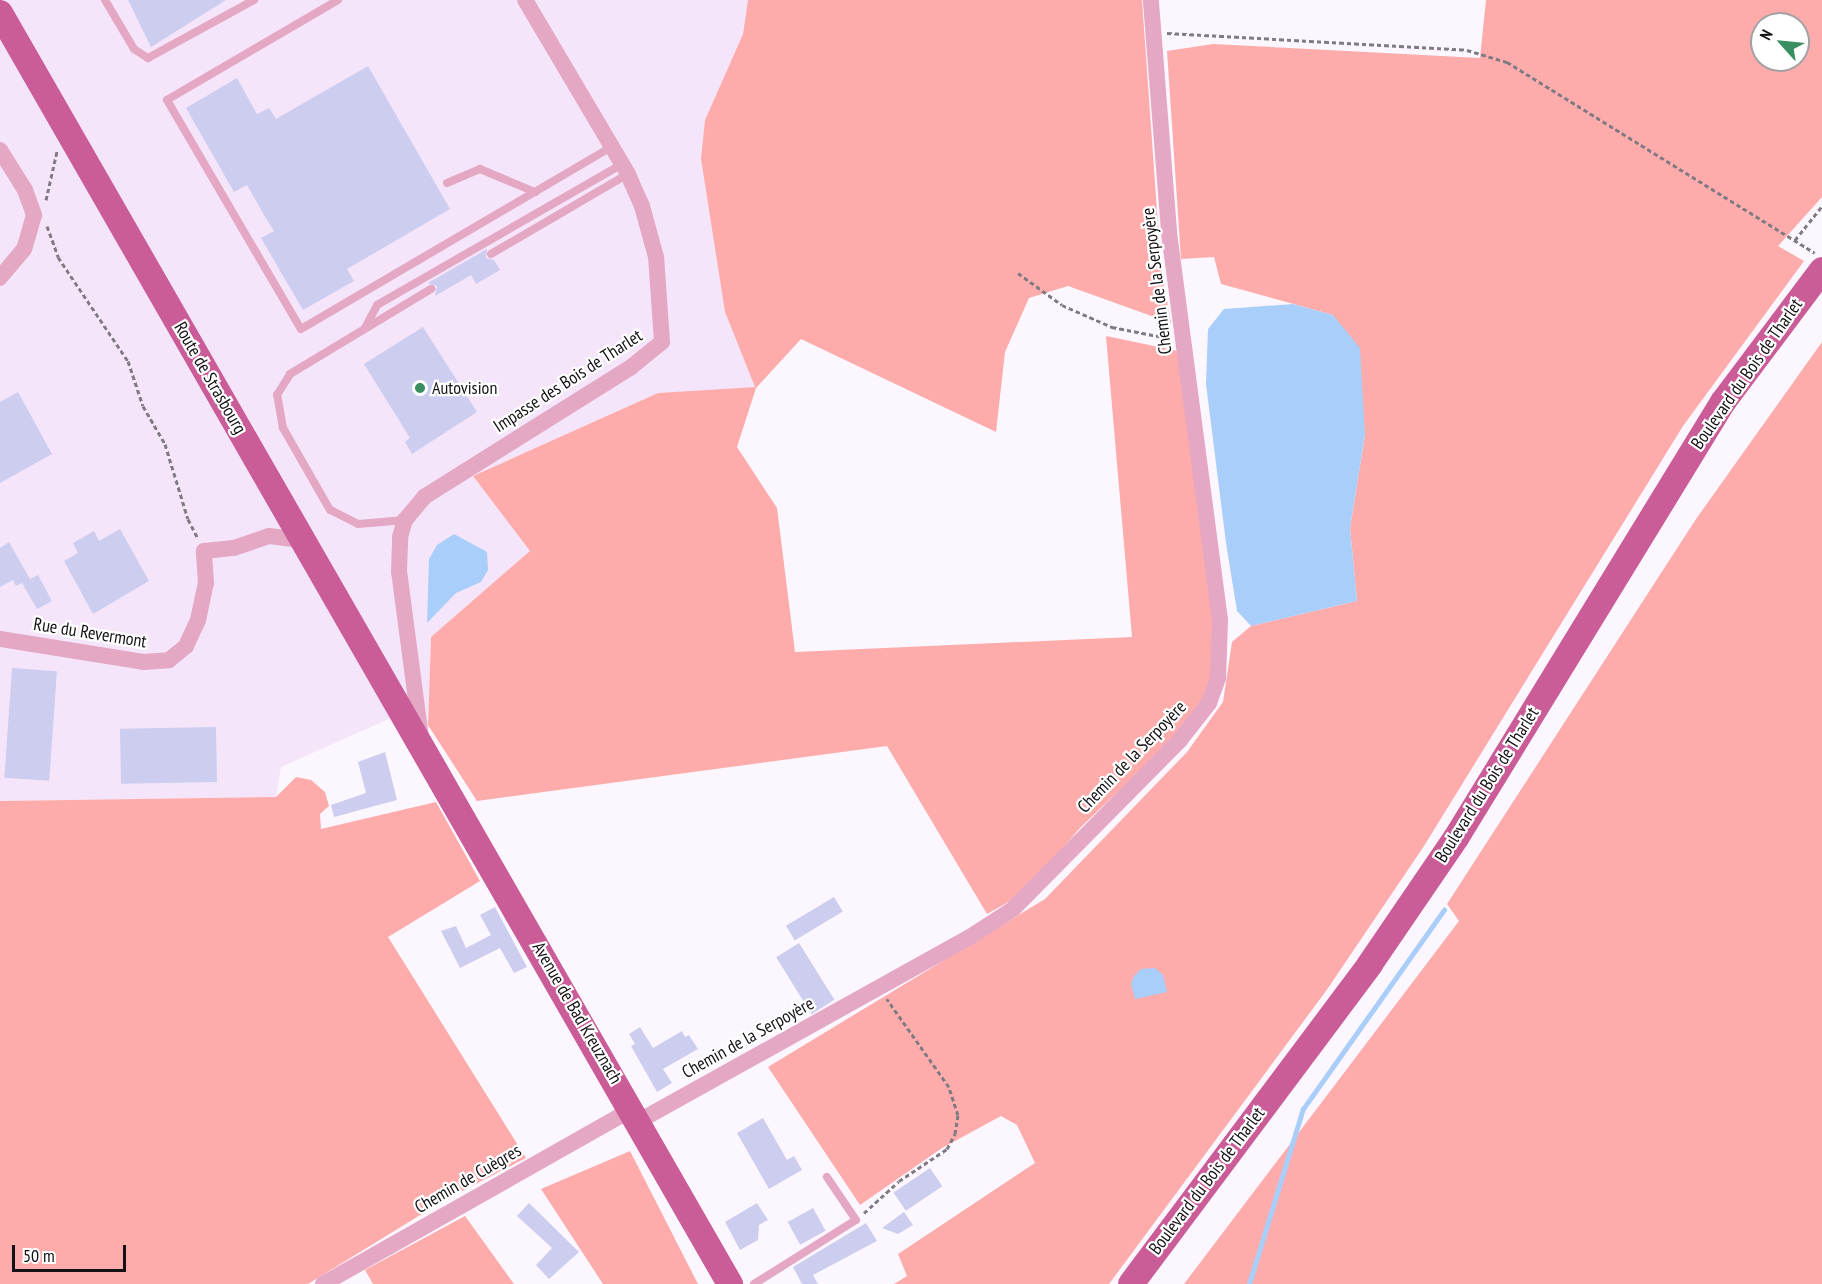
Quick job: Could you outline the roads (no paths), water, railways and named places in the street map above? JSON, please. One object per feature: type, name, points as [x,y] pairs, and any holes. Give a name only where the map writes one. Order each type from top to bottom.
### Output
[{"type":"main road","name":"Route de Strasbourg","points":[[0,13],[422,742]]},
{"type":"main road","name":"Boulevard du Bois de Tharlet","points":[[1131,1284],[1370,964],[1430,877],[1723,402],[1819,262]]},
{"type":"main road","name":"Avenue de Bad Kreuznach","points":[[422,742],[730,1284]]},
{"type":"street","name":"Impasse des Bois de Tharlet","points":[[422,742],[399,572],[400,537],[405,520],[424,497],[630,368],[662,342],[656,257],[642,206],[625,169],[525,0]]},
{"type":"street","name":"Chemin de la Serpoyère","points":[[636,1115],[970,937],[1026,897],[1102,815],[1180,740],[1209,704],[1218,678],[1220,620],[1169,231],[1151,0]]},
{"type":"street","points":[[0,150],[24,190],[34,215],[24,249],[0,278]]},
{"type":"street","name":"Rue du Revermont","points":[[0,639],[144,662],[169,660],[186,646],[198,620],[206,583],[204,551],[234,548],[270,536],[303,540]]},
{"type":"street","name":"Chemin de Cuègres","points":[[323,1284],[636,1115]]},
{"type":"lane","points":[[105,0],[134,49],[148,58],[254,0]]},
{"type":"lane","points":[[338,0],[167,100],[302,329],[611,147]]},
{"type":"lane","points":[[447,183],[468,171],[480,169],[535,192]]},
{"type":"lane","points":[[491,254],[625,169]]},
{"type":"lane","points":[[364,329],[377,304],[625,169]]},
{"type":"lane","points":[[405,520],[358,524],[330,510],[283,428],[276,408],[277,395],[290,374],[431,289]]},
{"type":"lane","points":[[754,1284],[856,1220],[827,1177]]},
{"type":"water","points":[[1293,304],[1333,315],[1360,348],[1365,435],[1350,528],[1357,601],[1251,626],[1237,611],[1226,543],[1206,384],[1208,329],[1224,309]]},
{"type":"water","points":[[454,534],[487,552],[488,570],[481,582],[456,593],[427,623],[429,559],[437,545]]},
{"type":"water","points":[[1155,968],[1163,975],[1167,992],[1135,999],[1131,984],[1134,976],[1141,969]]},
{"type":"waterway","points":[[1249,1284],[1303,1109],[1444,910]]},
{"type":"place","name":"Autovision","points":[[420,388]]}]
